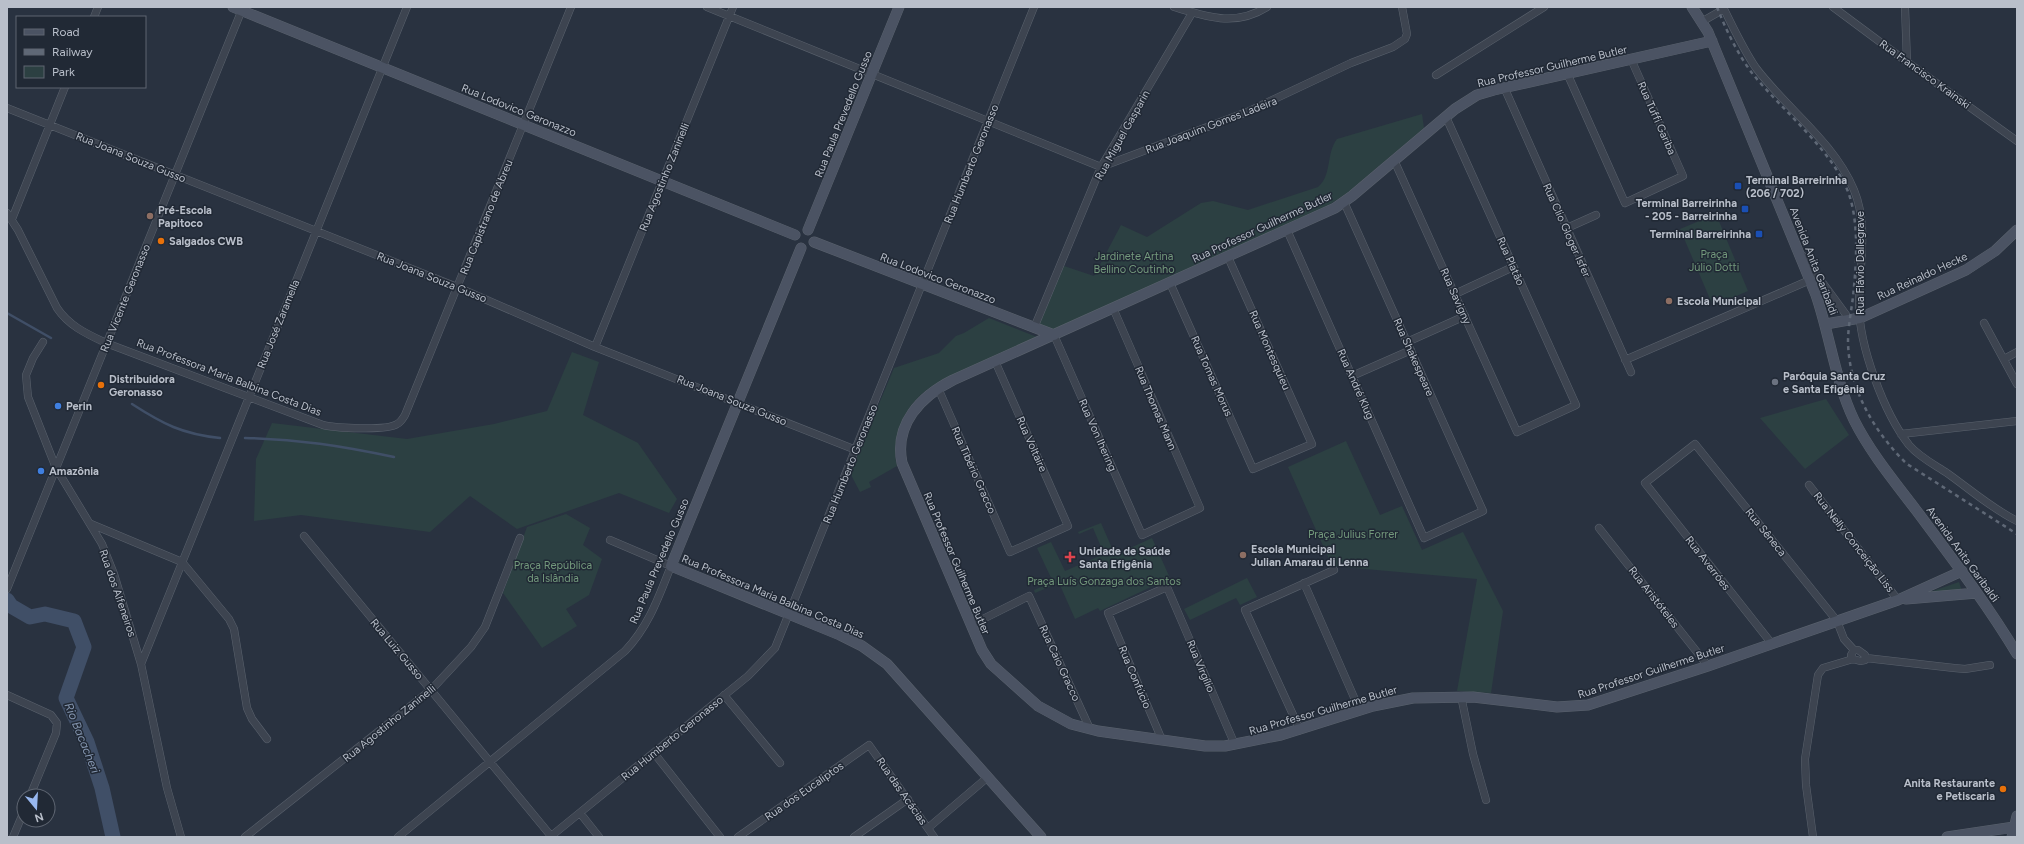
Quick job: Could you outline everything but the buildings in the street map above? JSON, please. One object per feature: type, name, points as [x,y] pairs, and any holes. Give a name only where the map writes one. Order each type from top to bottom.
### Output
[{"type":"main road","name":"Rua Paula Prevedello Gusso","points":[[808,230],[899,7]]},
{"type":"main road","name":"Avenida Anita Garibaldi","points":[[1692,7],[1703,21],[1712,41],[1810,280],[1826,324],[1842,390],[1862,435],[1878,460],[1977,592],[2017,654]]},
{"type":"main road","name":"Rua Lodovico Geronazzo","points":[[239,8],[382,68],[795,235]]},
{"type":"main road","name":"Rua Professor Guilherme Butler","points":[[1712,41],[1504,87],[1477,96],[1446,117],[1344,202],[1228,257],[995,361],[938,388],[923,399],[912,411],[903,432],[900,455],[905,471],[986,657],[1038,706],[1059,719],[1090,730],[1214,747],[1235,745],[1300,730],[1399,700],[1433,696],[1461,696],[1557,708],[1578,707],[1598,702],[1708,666],[1898,600],[1962,571]]},
{"type":"main road","points":[[802,229],[808,230],[814,236],[814,242],[807,248],[801,248],[796,244],[795,235],[802,229]]},
{"type":"main road","name":"Rua Reinaldo Hecke","points":[[1826,324],[1855,319],[1966,270],[1995,251],[2017,230]]},
{"type":"main road","name":"Rua Lodovico Geronazzo","points":[[814,242],[1054,335]]},
{"type":"main road","name":"Rua Paula Prevedello Gusso","points":[[671,566],[801,248]]},
{"type":"main road","name":"Rua Professora Maria Balbina Costa Dias","points":[[671,566],[852,641],[876,655],[887,664],[1041,837]]},
{"type":"main road","name":"Rua Professor Guilherme Butler","points":[[1898,600],[1977,592]]},
{"type":"main road","points":[[1947,837],[2013,832],[2017,816]]},
{"type":"street","name":"Rua José Zaramella","points":[[141,664],[407,7]]},
{"type":"street","name":"Rua Capistrano de Abreu","points":[[397,425],[405,414],[571,7]]},
{"type":"street","points":[[707,7],[1101,167]]},
{"type":"street","name":"Rua Agostinho Zaninelli","points":[[595,347],[733,7]]},
{"type":"street","name":"Rua Humberto Geronasso","points":[[551,836],[724,696],[767,658],[775,648],[1034,7]]},
{"type":"street","points":[[1174,7],[1192,13],[1235,20],[1250,16],[1267,7]]},
{"type":"street","name":"Rua Joaquim Gomes Ladeira","points":[[1101,167],[1261,106],[1351,63],[1393,47],[1405,39],[1408,29],[1402,7]]},
{"type":"street","points":[[1436,75],[1544,7]]},
{"type":"street","name":"Rua Francisco Krainski","points":[[1833,7],[2017,141]]},
{"type":"street","points":[[1905,7],[1907,62]]},
{"type":"street","name":"Rua Vicente Geronasso","points":[[7,589],[175,174],[239,8]]},
{"type":"street","points":[[1703,21],[1724,8]]},
{"type":"street","name":"Rua Flávio Dallegrave","points":[[1724,8],[1744,49],[1757,68],[1837,160],[1854,189],[1859,202],[1862,231],[1859,306],[1855,319],[1882,396],[1901,434],[1915,451],[1985,503],[2017,521]]},
{"type":"street","name":"Rua Miguel Gasparin","points":[[1034,328],[1101,167],[1192,13]]},
{"type":"street","name":"Rua Tuffi Gariba","points":[[1567,73],[1626,203],[1683,176],[1631,59]]},
{"type":"street","name":"Rua Clio Gloger Isfer","points":[[1504,87],[1630,372]]},
{"type":"street","points":[[9,216],[50,125],[65,88]]},
{"type":"street","name":"Rua Joana Souza Gusso","points":[[7,108],[457,286],[595,347],[856,450]]},
{"type":"street","name":"Rua Platão","points":[[1446,117],[1576,405],[1517,432]]},
{"type":"street","name":"Rua Savigny","points":[[1394,160],[1517,432]]},
{"type":"street","name":"Rua Shakespeare","points":[[1344,202],[1483,511],[1424,538]]},
{"type":"street","points":[[1566,228],[1596,215]]},
{"type":"street","name":"Rua Professora Maria Balbina Costa Dias","points":[[9,216],[62,316],[80,330],[106,343],[331,427],[385,427],[397,425]]},
{"type":"street","name":"Rua André Klug","points":[[1287,230],[1424,538]]},
{"type":"street","points":[[1797,248],[1855,319]]},
{"type":"street","name":"Rua Montesquieu","points":[[1228,257],[1312,444],[1253,469]]},
{"type":"street","points":[[1455,294],[1513,267]]},
{"type":"street","points":[[1625,360],[1810,280]]},
{"type":"street","name":"Rua Tomas Morus","points":[[1170,282],[1253,469]]},
{"type":"street","name":"Rua Thomas Mann","points":[[1113,308],[1200,508],[1142,535]]},
{"type":"street","points":[[1407,342],[1465,316]]},
{"type":"street","points":[[1984,323],[2017,384]]},
{"type":"street","name":"Rua Von Ihering","points":[[1054,335],[1142,535]]},
{"type":"street","name":"Rua dos Alfeneiros","points":[[43,342],[29,367],[26,385],[28,397],[56,468],[102,544],[114,574],[141,664],[167,788],[181,837]]},
{"type":"street","points":[[1352,376],[1410,350]]},
{"type":"street","points":[[2004,359],[2017,352]]},
{"type":"street","name":"Rua Voltaire","points":[[995,361],[1068,526],[1010,552]]},
{"type":"street","name":"Rua Tibério Gracco","points":[[938,388],[1010,552]]},
{"type":"street","points":[[1901,434],[2017,421]]},
{"type":"street","name":"Rua Averróes","points":[[1696,444],[1645,483],[1772,644]]},
{"type":"street","name":"Rua Sêneca","points":[[1696,444],[1837,621],[1844,639],[1854,650],[1860,651],[1866,658]]},
{"type":"street","name":"Rua Nelly Conceição Liss","points":[[1809,485],[1898,600]]},
{"type":"street","points":[[91,524],[182,562],[232,624],[247,708],[252,719],[267,739]]},
{"type":"street","name":"Rua Aristóteles","points":[[1600,528],[1708,666]]},
{"type":"street","name":"Rua Luiz Gusso","points":[[304,536],[551,836]]},
{"type":"street","name":"Rua Agostinho Zaninelli","points":[[245,837],[431,690],[480,636],[485,627],[520,538]]},
{"type":"street","name":"Rua Professora Maria Balbina Costa Dias","points":[[610,540],[671,566]]},
{"type":"street","name":"Rua Paula Prevedello Gusso","points":[[398,837],[625,650],[636,639],[652,613],[671,566]]},
{"type":"street","points":[[1300,730],[1246,610],[1334,570]]},
{"type":"street","points":[[1304,583],[1360,711]]},
{"type":"street","name":"Rua Confúcio","points":[[1162,740],[1108,613],[1167,587]]},
{"type":"street","name":"Rua Virgílio","points":[[1167,587],[1235,745]]},
{"type":"street","name":"Rua Caio Gracco","points":[[971,625],[1029,596],[1090,730]]},
{"type":"street","points":[[1853,660],[1851,655],[1854,650]]},
{"type":"street","points":[[1812,837],[1806,785],[1805,759],[1818,675],[1823,668],[1853,660],[1863,661],[1866,658],[1966,669],[1990,665]]},
{"type":"street","points":[[7,695],[52,715],[57,723],[56,733],[33,788]]},
{"type":"street","points":[[724,696],[780,763]]},
{"type":"street","points":[[1461,696],[1473,754],[1486,800]]},
{"type":"street","name":"Rua das Acácias","points":[[869,745],[934,837]]},
{"type":"street","name":"Rua dos Eucaliptos","points":[[738,837],[869,745]]},
{"type":"street","points":[[654,753],[720,837]]},
{"type":"street","points":[[928,828],[988,777]]},
{"type":"street","points":[[854,837],[908,799]]},
{"type":"street","points":[[580,813],[599,837]]},
{"type":"green space","name":"Jardinete Artina Bellino Coutinho","points":[[1422,114],[1424,128],[1347,193],[1329,205],[1054,330],[1039,325],[1064,266],[1094,276],[1121,225],[1147,237],[1201,203],[1213,201],[1248,210],[1318,187],[1325,177],[1331,151],[1337,139]]},
{"type":"green space","name":"Praça Júlio Dotti","points":[[1716,214],[1748,291],[1713,306],[1680,229]]},
{"type":"green space","points":[[989,318],[1037,337],[950,376],[929,388],[919,396],[904,417],[899,430],[895,448],[897,466],[869,482],[871,487],[860,492],[850,473],[894,368],[939,353],[956,336]]},
{"type":"green space","points":[[572,352],[599,362],[583,415],[638,443],[677,499],[669,513],[619,493],[517,529],[470,496],[430,532],[301,515],[254,521],[256,459],[272,423],[407,439],[494,424],[547,411]]},
{"type":"green space","points":[[1826,399],[1849,435],[1805,469],[1760,418]]},
{"type":"green space","name":"Praça Julius Forrer","points":[[1346,441],[1380,515],[1402,506],[1422,550],[1463,532],[1503,611],[1491,693],[1457,691],[1477,579],[1332,566],[1288,467]]},
{"type":"green space","name":"Praça República da Islândia","points":[[566,514],[590,528],[583,545],[602,559],[589,595],[566,609],[577,626],[542,648],[503,593],[527,527]]},
{"type":"green space","name":"Praça Luís Gonzaga dos Santos","points":[[1101,523],[1115,555],[1152,538],[1170,578],[1100,611],[1098,608],[1075,619],[1059,583],[1035,593],[1034,590],[1053,582],[1037,548],[1051,542],[1065,571],[1104,554],[1093,528],[1079,534],[1078,532]]},
{"type":"green space","points":[[1247,578],[1257,597],[1240,605],[1236,598],[1190,620],[1184,609]]},
{"type":"green space","points":[[1959,582],[1962,591],[1921,595]]},
{"type":"waterway","points":[[7,313],[51,338]]},
{"type":"waterway","points":[[132,404],[173,427],[195,434],[220,438]]},
{"type":"waterway","points":[[245,438],[320,444],[394,457]]},
{"type":"waterway","name":"Rio Bacacheri","points":[[7,600],[11,606],[30,617],[45,614],[74,621],[84,647],[66,698],[87,742],[102,788],[113,837]]},
{"type":"railway","points":[[1717,7],[1732,41],[1752,73],[1764,88],[1822,150],[1835,167],[1845,184],[1854,213],[1856,237],[1856,261],[1848,337],[1849,359],[1858,393],[1874,424],[1907,464],[2017,534]]},
{"type":"place","name":"Terminal Barreirinha (206 / 702)","points":[[1738,186]]},
{"type":"place","name":"Terminal Barreirinha - 205 - Barreirinha","points":[[1745,209]]},
{"type":"place","name":"Pré-Escola Papitoco","points":[[150,216]]},
{"type":"place","name":"Terminal Barreirinha","points":[[1759,234]]},
{"type":"place","name":"Salgados CWB","points":[[161,241]]},
{"type":"place","name":"Escola Municipal","points":[[1669,301]]},
{"type":"place","name":"Paróquia Santa Cruz e Santa Efigênia","points":[[1775,382]]},
{"type":"place","name":"Distribuidora Geronasso","points":[[101,385]]},
{"type":"place","name":"Perin","points":[[58,406]]},
{"type":"place","name":"Amazônia","points":[[41,471]]},
{"type":"place","name":"Escola Municipal Julian Amarau di Lenna","points":[[1243,555]]},
{"type":"place","name":"Unidade de Saúde Santa Efigênia","points":[[1070,557]]},
{"type":"place","name":"Anita Restaurante e Petiscaria","points":[[2003,789]]}]
